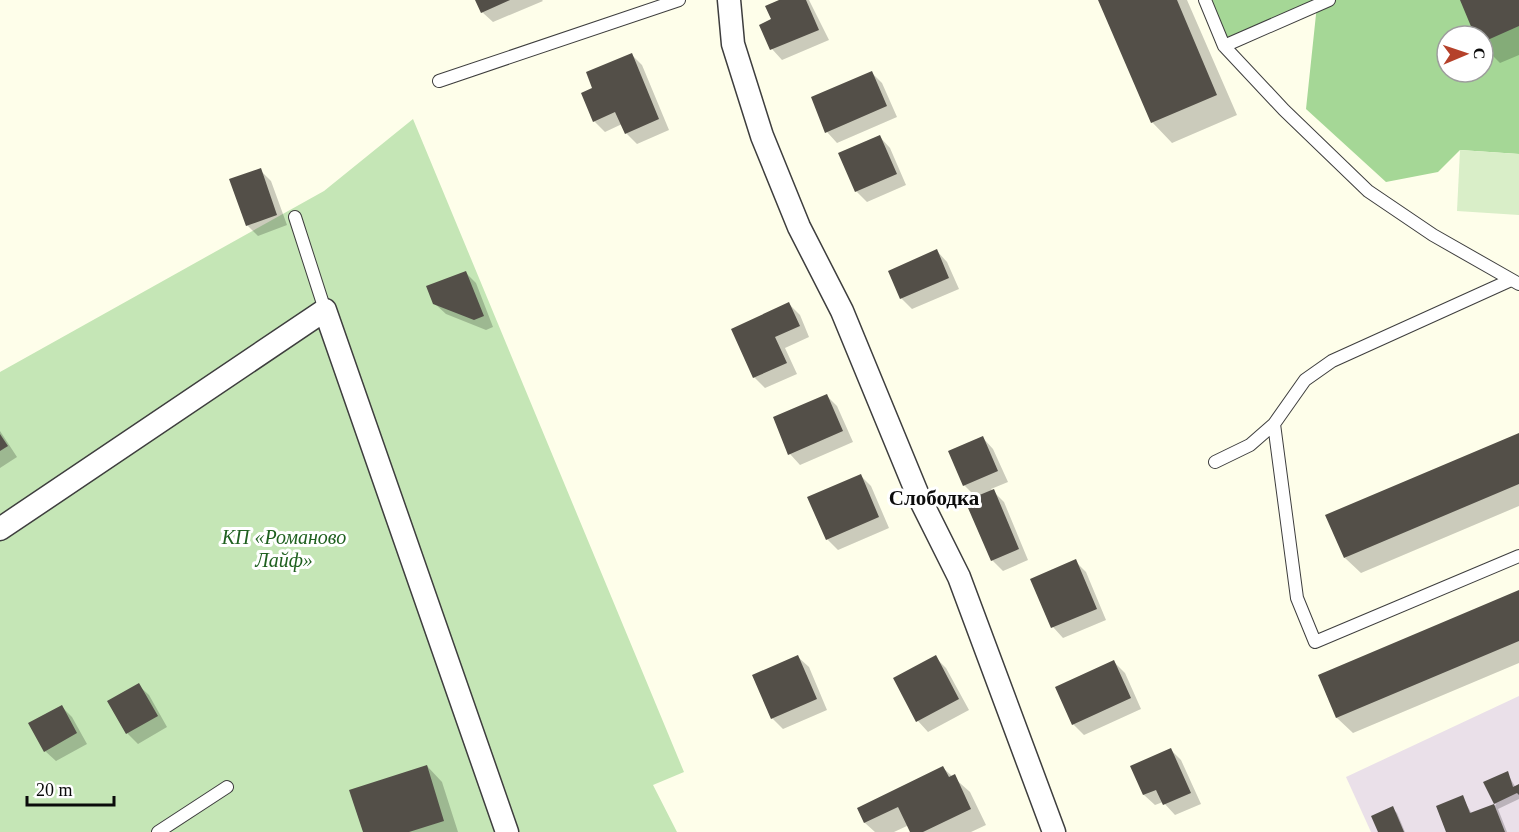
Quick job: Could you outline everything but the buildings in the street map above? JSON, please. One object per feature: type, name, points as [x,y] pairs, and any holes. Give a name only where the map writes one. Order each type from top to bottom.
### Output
[{"type":"street","points":[[729,0],[733,44],[762,136],[799,226],[842,310],[916,493],[959,577],[1054,832]]},
{"type":"street","points":[[0,529],[325,310],[507,832]]},
{"type":"lane","points":[[439,81],[679,0]]},
{"type":"lane","points":[[1205,0],[1224,46],[1284,110],[1368,191],[1432,235],[1515,282]]},
{"type":"lane","points":[[1224,46],[1329,0]]},
{"type":"lane","points":[[295,218],[325,310]]},
{"type":"lane","points":[[1215,462],[1250,445],[1274,424],[1305,380],[1332,362],[1515,282]]},
{"type":"lane","points":[[1274,424],[1297,598],[1315,642],[1519,556]]},
{"type":"lane","points":[[158,832],[227,787]]},
{"type":"shaded area","points":[[1519,696],[1519,832],[1371,832],[1346,777]]},
{"type":"green space","points":[[1205,0],[1519,0],[1519,154],[1460,150],[1438,172],[1386,182],[1306,109],[1317,5],[1224,46]]},
{"type":"green space","name":"КП «Романово Лайф»","points":[[413,119],[684,772],[653,785],[677,832],[0,832],[0,372],[324,191]]},
{"type":"green space","points":[[1460,150],[1519,154],[1519,215],[1457,211]]},
{"type":"district","name":"Слободка","points":[[934,498]]}]
